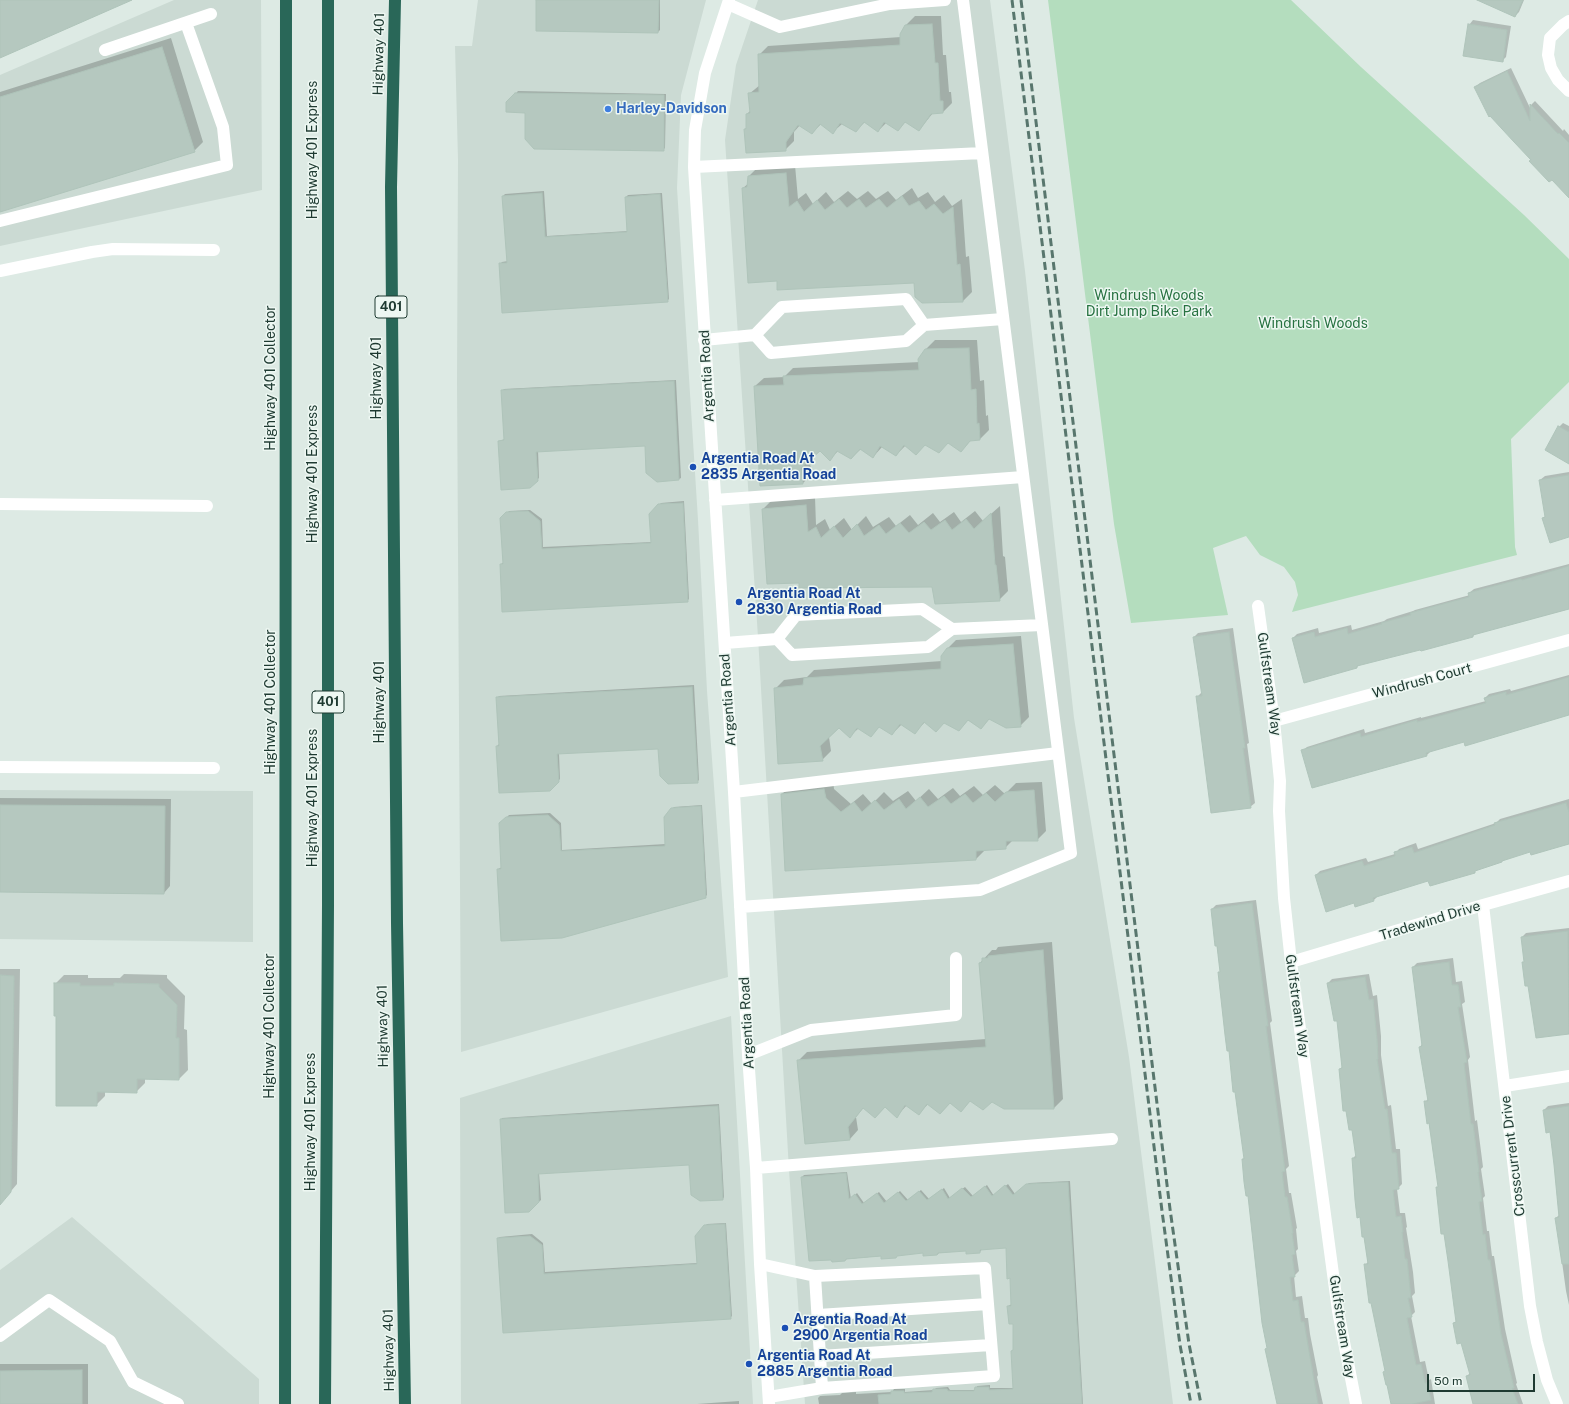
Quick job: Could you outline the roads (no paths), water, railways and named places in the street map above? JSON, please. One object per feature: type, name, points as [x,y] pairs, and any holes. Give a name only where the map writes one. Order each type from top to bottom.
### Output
[{"type":"highway","name":"Highway 401 Collector","points":[[285,1404],[286,0]]},
{"type":"highway","name":"Highway 401 Express","points":[[325,1404],[328,905],[328,0]]},
{"type":"highway","name":"Highway 401","points":[[395,0],[391,203],[396,907],[405,1404]]},
{"type":"street","points":[[729,2],[780,27],[890,4],[945,0]]},
{"type":"street","points":[[740,907],[980,890],[1071,853],[963,0]]},
{"type":"street","name":"Argentia Road","points":[[729,2],[705,73],[695,130],[694,167],[734,792],[769,1400]]},
{"type":"street","points":[[105,50],[211,14]]},
{"type":"street","points":[[1569,21],[1550,38],[1548,55],[1551,68],[1558,80],[1569,91]]},
{"type":"street","points":[[0,221],[227,165],[223,126],[186,22]]},
{"type":"street","points":[[694,167],[982,153]]},
{"type":"street","points":[[0,271],[113,249],[214,250]]},
{"type":"street","points":[[704,340],[755,335],[782,307],[906,299],[924,325]]},
{"type":"street","points":[[755,335],[771,353],[906,341],[924,325],[1003,319]]},
{"type":"street","points":[[715,500],[1023,477]]},
{"type":"street","points":[[0,504],[207,506]]},
{"type":"street","name":"Gulfstream Way","points":[[1258,606],[1274,721],[1280,781],[1279,811],[1284,898],[1291,962],[1338,1311],[1356,1404]]},
{"type":"street","points":[[724,643],[777,639],[796,615],[922,609],[952,629]]},
{"type":"street","points":[[777,639],[792,655],[928,647],[952,629],[1042,625]]},
{"type":"street","name":"Windrush Court","points":[[1274,721],[1569,640]]},
{"type":"street","points":[[734,792],[1058,752]]},
{"type":"street","points":[[0,767],[214,768]]},
{"type":"street","name":"Tradewind Drive","points":[[1291,962],[1569,881]]},
{"type":"street","name":"Crosscurrent Drive","points":[[1483,905],[1530,1306],[1537,1342],[1547,1380],[1557,1404]]},
{"type":"street","points":[[748,1055],[811,1030],[956,1015],[956,958]]},
{"type":"street","points":[[1505,1086],[1569,1076]]},
{"type":"street","points":[[756,1168],[1112,1139]]},
{"type":"street","points":[[760,1264],[816,1276],[986,1268],[994,1376],[822,1388],[769,1400]]},
{"type":"street","points":[[816,1276],[822,1388]]},
{"type":"street","points":[[0,1336],[49,1300],[110,1341],[133,1382],[178,1404]]},
{"type":"street","points":[[818,1315],[988,1304]]},
{"type":"street","points":[[820,1356],[991,1345]]},
{"type":"railway","points":[[1012,0],[1162,1211],[1180,1345],[1191,1404]]},
{"type":"railway","points":[[1021,0],[1170,1209],[1189,1344],[1201,1404]]},
{"type":"place","name":"Harley-Davidson","points":[[608,109]]},
{"type":"place","name":"Argentia Road At 2835 Argentia Road","points":[[693,467]]},
{"type":"place","name":"Argentia Road At 2830 Argentia Road","points":[[739,602]]},
{"type":"place","name":"Argentia Road At 2900 Argentia Road","points":[[785,1328]]},
{"type":"place","name":"Argentia Road At 2885 Argentia Road","points":[[749,1364]]},
{"type":"park label","name":"Windrush Woods Dirt Jump Bike Park","points":[[1149,304]]},
{"type":"park label","name":"Windrush Woods","points":[[1313,324]]}]
